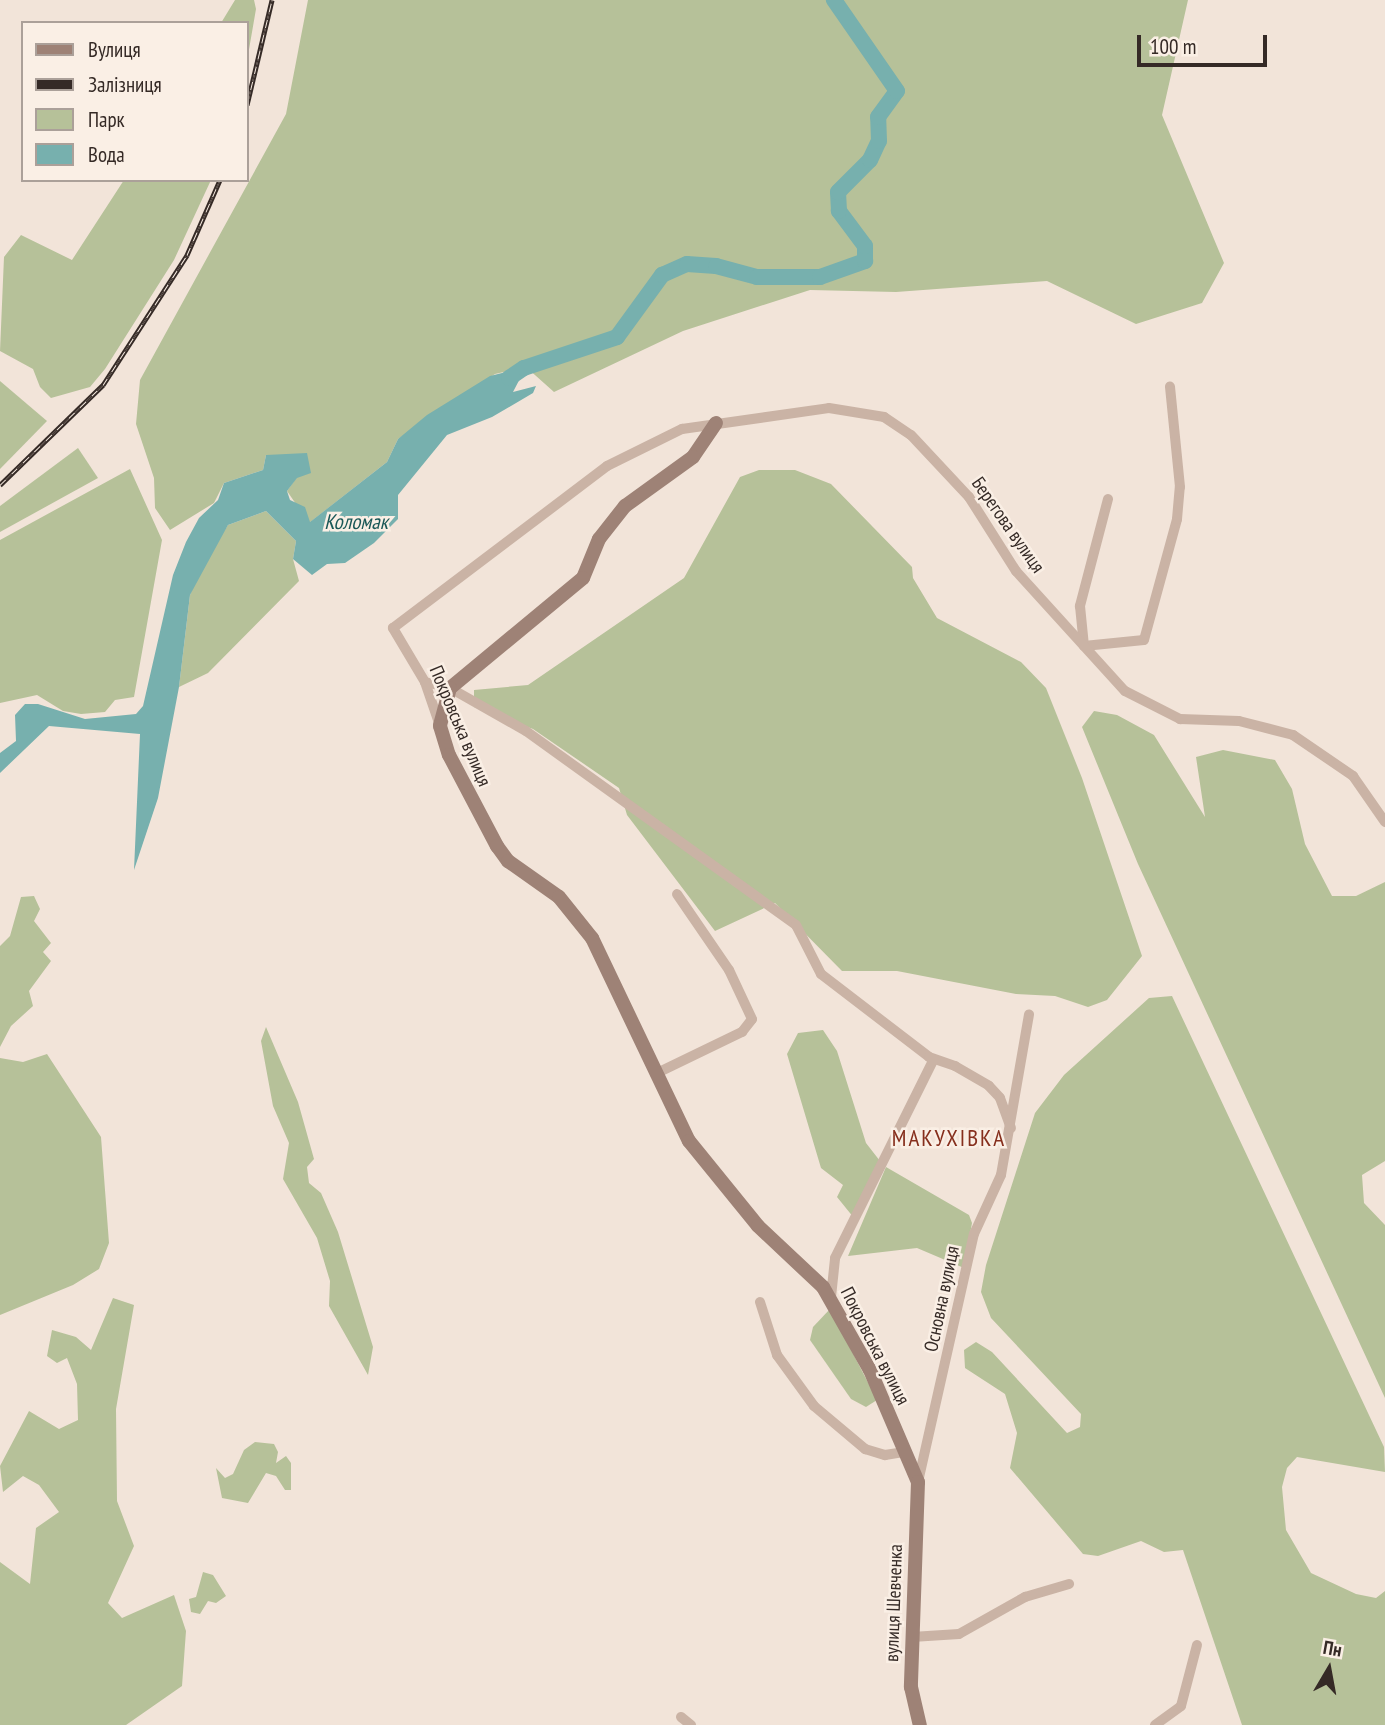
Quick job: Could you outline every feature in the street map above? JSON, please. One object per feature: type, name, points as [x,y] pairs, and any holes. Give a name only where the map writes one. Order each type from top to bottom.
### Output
[{"type":"street","points":[[1108,499],[1080,606],[1084,646],[1144,640],[1177,519],[1180,486],[1170,386]]},
{"type":"street","name":"Берегова вулиця","points":[[393,628],[607,466],[682,429],[830,408],[884,417],[911,435],[970,497],[1016,571],[1125,691],[1180,719],[1239,721],[1293,735],[1353,776],[1385,822]]},
{"type":"street","points":[[440,726],[450,688],[583,578],[599,539],[625,506],[693,457],[716,423]]},
{"type":"street","name":"Покровська вулиця","points":[[393,628],[425,682],[454,766],[497,846],[508,861],[558,897],[586,928],[629,1011],[655,1074],[689,1141],[758,1226],[800,1261],[831,1297],[918,1482]]},
{"type":"street","points":[[425,682],[450,688],[526,731],[796,925],[821,974],[934,1059],[989,1086],[1000,1098],[1010,1128]]},
{"type":"street","points":[[655,1074],[742,1032],[751,1019],[729,970],[677,894]]},
{"type":"street","name":"Основна вулиця","points":[[918,1482],[974,1234],[1001,1175],[1029,1014]]},
{"type":"street","points":[[831,1297],[835,1258],[934,1059]]},
{"type":"street","points":[[760,1302],[777,1355],[814,1406],[865,1448],[885,1455],[905,1452]]},
{"type":"street","name":"вулиця Шевченка","points":[[918,1482],[911,1687],[919,1725]]},
{"type":"street","points":[[912,1637],[959,1634],[1025,1597],[1069,1584]]},
{"type":"street","points":[[1155,1725],[1181,1706],[1198,1645]]},
{"type":"street","points":[[681,1717],[691,1725]]},
{"type":"green space","points":[[235,0],[254,0],[256,9],[248,55],[248,21],[222,21]]},
{"type":"green space","points":[[308,0],[1188,0],[1162,115],[1224,263],[1202,303],[1136,324],[1047,281],[896,292],[810,290],[683,331],[554,392],[526,367],[495,374],[398,439],[387,462],[309,523],[287,491],[297,477],[266,455],[263,470],[224,483],[214,503],[170,530],[155,508],[154,478],[136,424],[140,380],[286,114]]},
{"type":"green space","points":[[123,182],[210,182],[174,260],[105,369],[90,387],[51,398],[40,387],[33,369],[0,351],[4,257],[21,235],[72,260]]},
{"type":"green space","points":[[0,381],[47,421],[0,469]]},
{"type":"green space","points":[[78,448],[98,478],[0,532],[0,506]]},
{"type":"green space","points":[[130,469],[162,540],[134,697],[115,700],[105,712],[81,714],[63,711],[37,695],[0,703],[0,540]]},
{"type":"green space","points":[[759,470],[795,470],[831,484],[912,567],[913,578],[937,618],[1021,662],[1046,688],[1082,778],[1142,956],[1107,1000],[1088,1007],[1055,996],[1016,994],[897,971],[842,971],[775,903],[715,931],[627,815],[619,788],[533,729],[474,707],[474,690],[528,685],[684,578],[740,477]]},
{"type":"green space","points":[[266,511],[296,541],[293,559],[299,581],[208,673],[179,687],[190,595],[204,562],[228,525]]},
{"type":"green space","points":[[1094,711],[1117,715],[1154,735],[1205,817],[1196,757],[1223,750],[1275,760],[1292,789],[1305,844],[1332,896],[1356,896],[1385,882],[1385,1161],[1362,1175],[1364,1203],[1385,1225],[1385,1398],[1138,864],[1082,727]]},
{"type":"green space","points":[[34,896],[40,909],[34,921],[51,943],[43,952],[51,961],[29,991],[33,1006],[11,1026],[0,1047],[0,946],[10,936],[21,897]]},
{"type":"green space","points":[[1172,996],[1384,1447],[1385,1472],[1297,1457],[1287,1468],[1282,1487],[1286,1530],[1311,1573],[1356,1594],[1376,1598],[1385,1591],[1385,1725],[1242,1725],[1183,1550],[1164,1552],[1141,1541],[1098,1556],[1083,1554],[1010,1468],[1017,1433],[1005,1394],[965,1368],[964,1350],[976,1342],[992,1352],[1067,1433],[1080,1427],[1081,1414],[991,1318],[981,1292],[986,1265],[1035,1113],[1064,1075],[1149,998]]},
{"type":"green space","points":[[266,1027],[298,1102],[314,1159],[307,1167],[309,1183],[321,1193],[338,1232],[373,1347],[368,1375],[329,1306],[330,1281],[317,1238],[283,1179],[289,1143],[273,1106],[261,1041]]},
{"type":"green space","points":[[823,1030],[837,1051],[866,1143],[880,1161],[854,1218],[837,1197],[843,1185],[821,1168],[787,1054],[798,1033]]},
{"type":"green space","points":[[47,1054],[101,1137],[109,1243],[99,1269],[73,1285],[0,1315],[0,1058],[23,1062]]},
{"type":"green space","points":[[886,1167],[969,1215],[972,1223],[964,1268],[917,1248],[848,1256]]},
{"type":"green space","points":[[113,1298],[134,1305],[116,1409],[117,1501],[134,1546],[108,1603],[122,1618],[174,1595],[186,1631],[182,1686],[126,1725],[0,1725],[0,1562],[30,1584],[36,1528],[59,1512],[39,1485],[23,1476],[3,1492],[0,1466],[29,1411],[59,1429],[78,1420],[77,1384],[67,1358],[57,1363],[47,1356],[52,1330],[76,1337],[91,1350]]},
{"type":"green space","points":[[830,1309],[877,1400],[866,1407],[851,1399],[810,1340],[813,1327]]},
{"type":"green space","points":[[255,1442],[274,1444],[278,1452],[276,1463],[286,1456],[291,1463],[291,1490],[285,1490],[276,1476],[266,1473],[248,1503],[222,1498],[216,1468],[225,1478],[233,1474],[244,1450]]},
{"type":"green space","points":[[203,1572],[213,1575],[226,1596],[216,1603],[208,1601],[200,1614],[191,1612],[189,1599],[196,1597]]},
{"type":"water","name":"Коломак","points":[[526,367],[513,392],[536,386],[533,393],[492,417],[447,435],[398,495],[398,519],[374,543],[345,563],[327,564],[312,575],[293,559],[296,541],[266,511],[228,525],[190,595],[179,687],[158,798],[134,870],[140,734],[49,726],[0,773],[0,753],[16,741],[15,715],[25,704],[38,704],[85,719],[136,714],[143,706],[173,575],[199,518],[218,500],[224,483],[263,470],[266,455],[307,453],[311,473],[297,478],[287,491],[290,500],[305,507],[310,522],[387,462],[398,439],[427,415],[490,376]]},
{"type":"waterway","name":"Коломак","points":[[509,378],[524,368],[617,337],[662,275],[687,264],[716,266],[757,277],[820,277],[865,261],[865,246],[839,211],[838,192],[870,160],[879,141],[878,117],[897,91],[834,0]]},
{"type":"railway","points":[[248,101],[272,0]]},
{"type":"railway","points":[[0,485],[103,385],[187,255],[219,182]]},
{"type":"district","name":"МАКУХІВКА","points":[[949,1138]]}]
